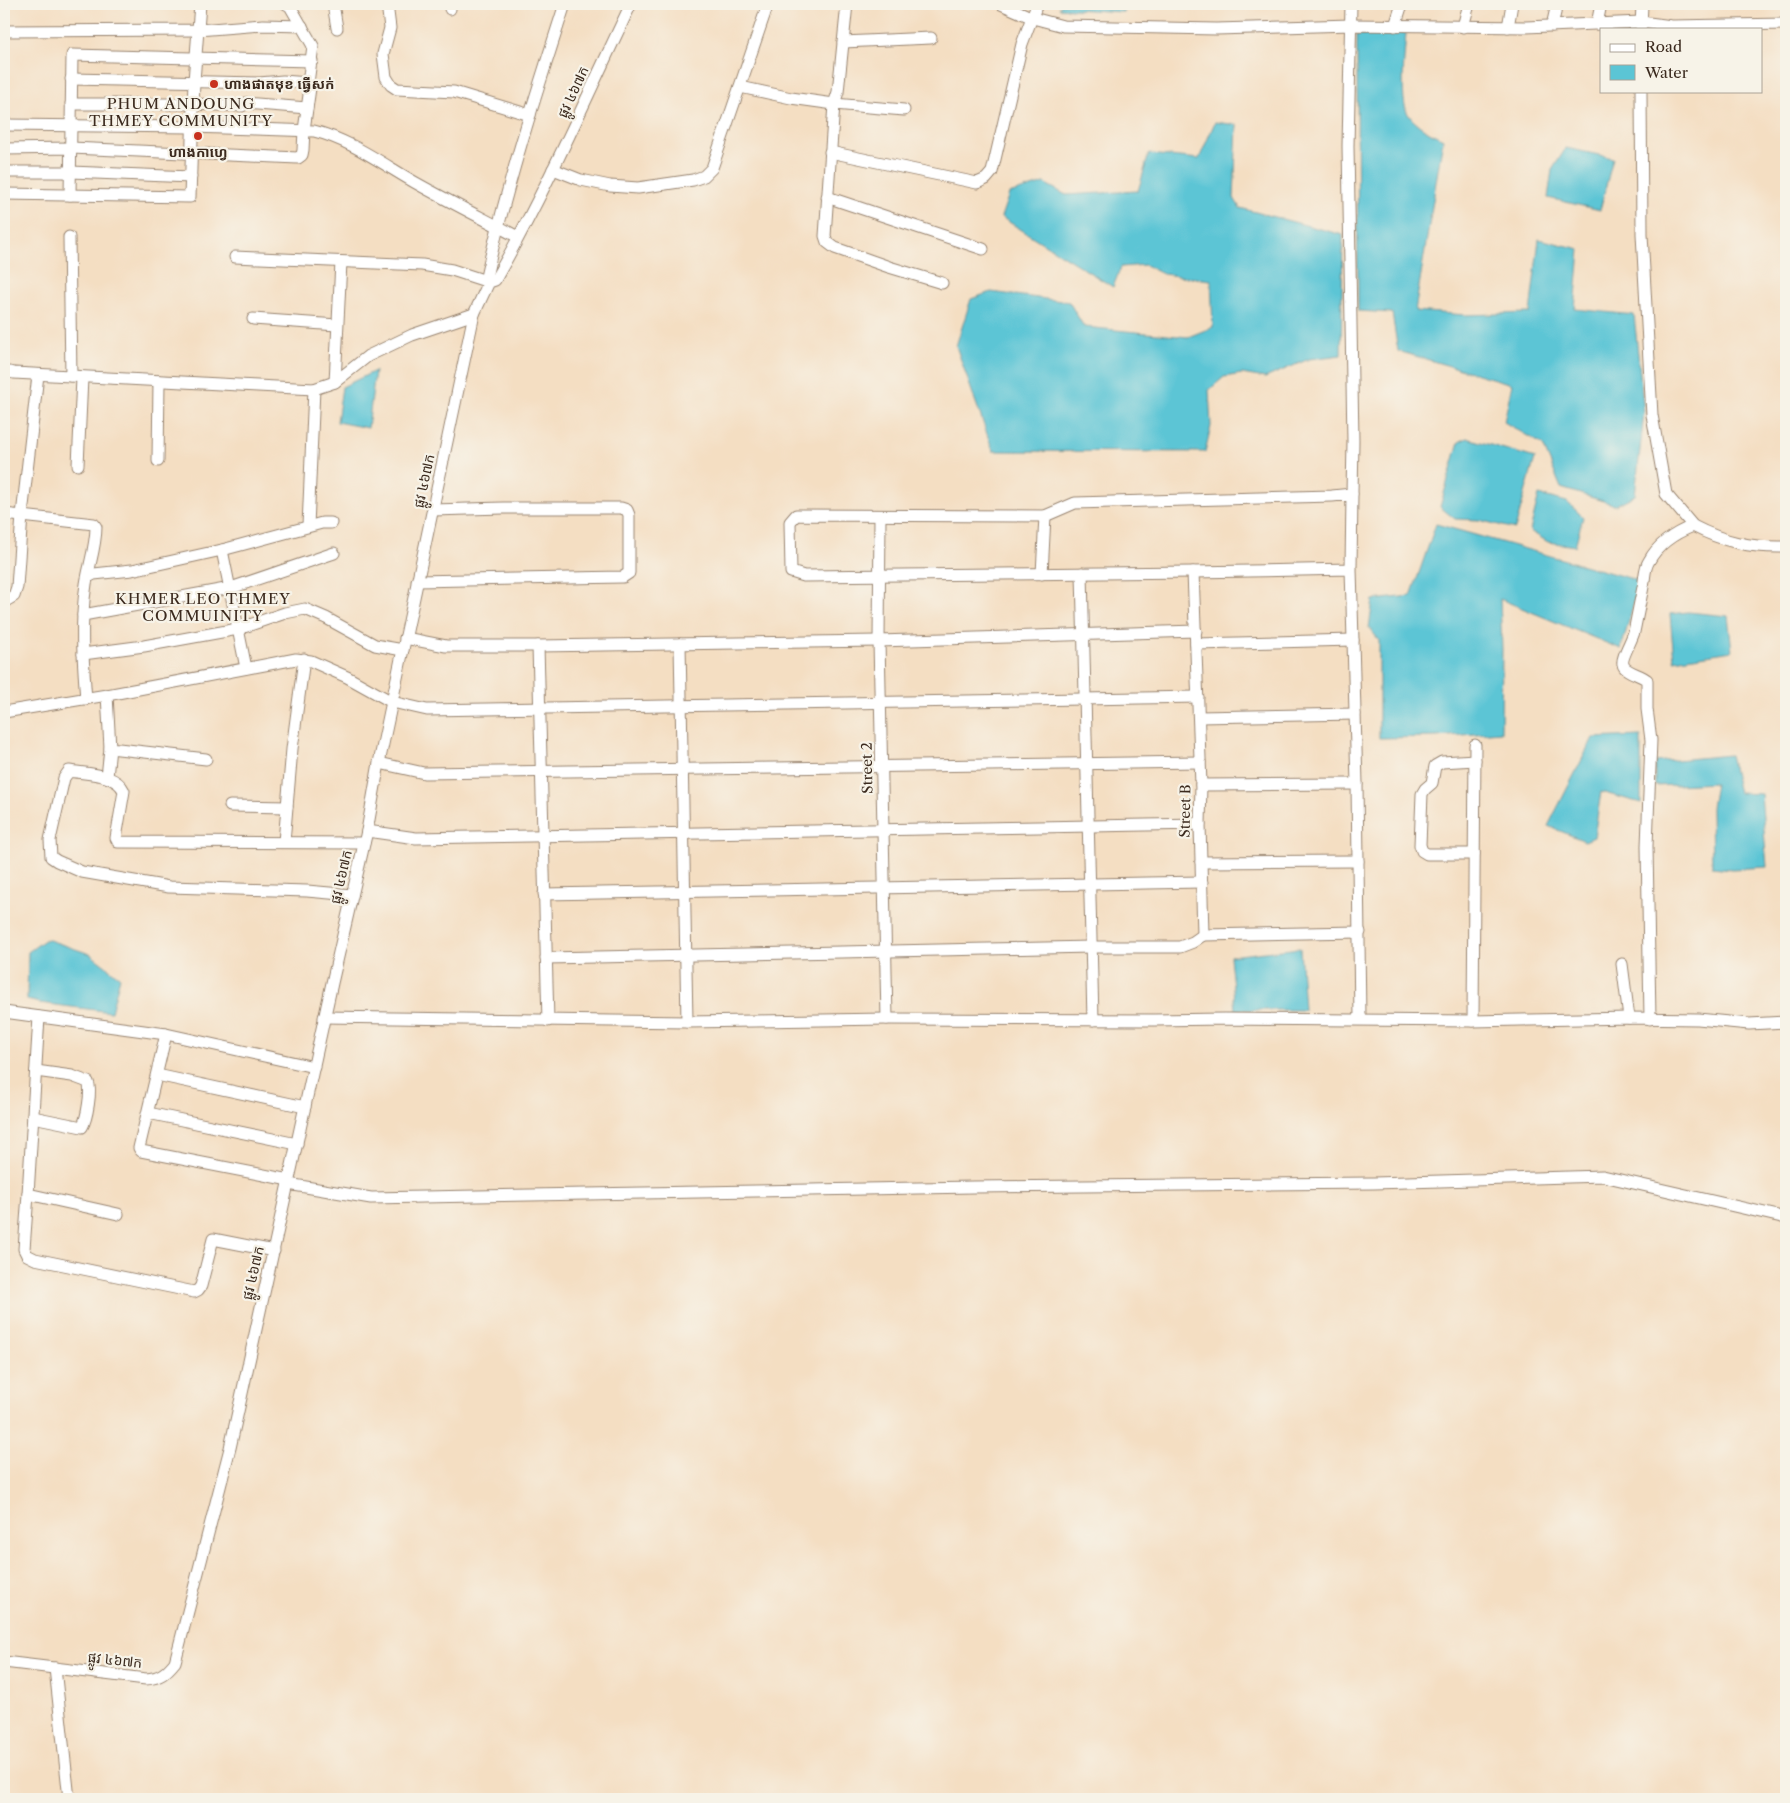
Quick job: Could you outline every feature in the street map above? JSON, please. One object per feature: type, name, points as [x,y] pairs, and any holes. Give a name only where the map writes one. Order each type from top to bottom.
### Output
[{"type":"street","points":[[4,194],[190,197],[194,81],[200,4]]},
{"type":"street","points":[[4,149],[71,148],[298,158],[304,150],[304,130],[313,46],[290,6],[286,4]]},
{"type":"street","points":[[333,4],[337,28]]},
{"type":"street","points":[[387,4],[390,28],[383,54],[386,77],[396,89],[454,92],[530,115]]},
{"type":"street","points":[[489,282],[486,276],[498,226],[564,4]]},
{"type":"street","name":"ផ្លូវ ៤៦៧ក","points":[[4,1662],[146,1679],[166,1674],[175,1662],[230,1448],[274,1251],[365,837],[474,314],[489,282],[495,280],[553,169],[631,4]]},
{"type":"street","points":[[553,169],[581,180],[610,186],[638,188],[682,182],[704,176],[712,168],[768,4]]},
{"type":"street","points":[[847,4],[838,92],[834,104],[825,236],[827,242],[835,248],[942,283]]},
{"type":"street","points":[[1001,4],[1033,18],[1063,26],[1216,29],[1351,25],[1508,27],[1597,24],[1672,26],[1786,24]]},
{"type":"street","points":[[830,152],[977,183],[986,179],[992,172],[1022,44],[1037,4]]},
{"type":"street","points":[[1351,4],[1348,146],[1353,441],[1351,569],[1360,932],[1360,1019]]},
{"type":"street","points":[[1395,26],[1402,4]]},
{"type":"street","points":[[1463,27],[1469,4]]},
{"type":"street","points":[[1508,27],[1512,4]]},
{"type":"street","points":[[1552,26],[1557,4]]},
{"type":"street","points":[[1597,24],[1601,4]]},
{"type":"street","points":[[1641,25],[1642,4]]},
{"type":"street","points":[[4,31],[198,30],[263,25],[302,26]]},
{"type":"street","points":[[843,42],[931,38]]},
{"type":"street","points":[[70,195],[72,55],[312,60]]},
{"type":"street","points":[[71,79],[260,83],[283,81],[308,84]]},
{"type":"street","points":[[740,88],[834,104],[904,110]]},
{"type":"street","points":[[1641,92],[1642,234],[1652,415],[1666,494],[1693,526],[1715,537],[1769,548],[1786,547]]},
{"type":"street","points":[[71,104],[242,106],[246,103],[307,108]]},
{"type":"street","points":[[4,125],[304,130],[328,135],[439,196],[518,236]]},
{"type":"street","points":[[4,172],[71,172],[191,177]]},
{"type":"street","points":[[827,197],[982,249]]},
{"type":"street","points":[[69,237],[78,465]]},
{"type":"street","points":[[235,257],[422,265],[452,270],[489,282]]},
{"type":"street","points":[[335,382],[341,262]]},
{"type":"street","points":[[4,371],[14,374],[314,390],[335,382],[368,356],[412,335],[474,314]]},
{"type":"street","points":[[253,319],[337,324]]},
{"type":"street","points":[[4,602],[14,596],[17,588],[22,515],[38,375]]},
{"type":"street","points":[[158,461],[159,381]]},
{"type":"street","points":[[308,526],[314,390]]},
{"type":"street","points":[[1351,569],[804,576],[791,572],[790,522],[796,515],[1045,516],[1076,503],[1352,494]]},
{"type":"street","points":[[418,581],[623,577],[628,573],[629,515],[626,510],[621,508],[433,510]]},
{"type":"street","points":[[4,514],[94,524],[96,527],[83,615],[86,699]]},
{"type":"street","name":"Street 2","points":[[880,516],[879,641],[887,1019]]},
{"type":"street","points":[[1042,574],[1045,516]]},
{"type":"street","points":[[88,577],[94,574],[132,570],[222,550],[308,526],[331,523]]},
{"type":"street","points":[[1650,1020],[1647,846],[1651,740],[1647,709],[1647,680],[1642,676],[1625,670],[1622,661],[1634,633],[1647,562],[1660,545],[1679,531],[1693,526]]},
{"type":"street","points":[[222,550],[246,668]]},
{"type":"street","points":[[83,615],[231,588],[334,553]]},
{"type":"street","points":[[1082,572],[1093,1020]]},
{"type":"street","name":"Street B","points":[[1193,572],[1201,785],[1200,862],[1203,935]]},
{"type":"street","points":[[84,654],[144,646],[238,628],[305,609],[326,618],[375,645],[538,646],[879,641],[1196,631]]},
{"type":"street","points":[[1196,644],[1353,640]]},
{"type":"street","points":[[680,644],[687,1022]]},
{"type":"street","points":[[538,646],[548,1021]]},
{"type":"street","points":[[284,842],[292,749],[304,659]]},
{"type":"street","points":[[4,712],[304,659],[348,677],[392,702],[427,710],[1198,697]]},
{"type":"street","points":[[107,695],[110,748],[107,778]]},
{"type":"street","points":[[1199,717],[1355,714]]},
{"type":"street","points":[[1472,1021],[1475,745]]},
{"type":"street","points":[[110,748],[206,760]]},
{"type":"street","points":[[1474,854],[1427,854],[1422,851],[1420,845],[1422,794],[1432,783],[1435,766],[1442,762],[1475,760]]},
{"type":"street","points":[[379,763],[424,773],[1200,762]]},
{"type":"street","points":[[352,895],[307,891],[170,887],[82,872],[57,862],[51,857],[50,840],[64,778],[69,771],[107,778],[121,784],[124,791],[116,838],[118,842],[284,842],[365,837],[416,838],[1200,824]]},
{"type":"street","points":[[1201,785],[1357,784]]},
{"type":"street","points":[[230,806],[287,807]]},
{"type":"street","points":[[1200,862],[1358,861]]},
{"type":"street","points":[[544,894],[1202,882]]},
{"type":"street","points":[[546,958],[1091,947],[1180,947],[1193,942],[1203,935],[1360,932]]},
{"type":"street","points":[[1622,964],[1629,1018]]},
{"type":"street","points":[[4,1012],[166,1034],[314,1067]]},
{"type":"street","points":[[39,1017],[24,1249],[27,1255],[35,1259],[194,1292],[201,1286],[213,1239],[274,1251]]},
{"type":"street","points":[[324,1017],[687,1022],[887,1019],[1360,1019],[1472,1021],[1629,1018],[1650,1020],[1698,1019],[1749,1024],[1786,1022]]},
{"type":"street","points":[[166,1034],[139,1148],[140,1152],[371,1198],[973,1187],[1355,1184],[1603,1176],[1786,1218]]},
{"type":"street","points":[[33,1117],[82,1126],[86,1116],[90,1087],[88,1082],[72,1076],[36,1071]]},
{"type":"street","points":[[156,1075],[305,1107]]},
{"type":"street","points":[[148,1113],[297,1144]]},
{"type":"street","points":[[28,1194],[118,1214]]},
{"type":"street","points":[[55,1668],[69,1799]]},
{"type":"water","points":[[1062,4],[1125,4],[1123,12],[1059,8]]},
{"type":"water","points":[[1406,32],[1403,74],[1405,107],[1415,122],[1443,139],[1415,311],[1465,315],[1530,313],[1539,239],[1580,249],[1575,309],[1634,315],[1644,413],[1635,495],[1616,505],[1561,488],[1543,445],[1504,422],[1512,384],[1398,351],[1392,313],[1358,311],[1357,35]]},
{"type":"water","points":[[1215,122],[1237,125],[1234,198],[1240,208],[1343,235],[1341,355],[1309,359],[1265,378],[1242,374],[1224,377],[1209,390],[1211,426],[1205,452],[993,451],[956,346],[971,299],[991,292],[1069,302],[1084,327],[1188,337],[1213,327],[1211,280],[1163,274],[1145,265],[1121,267],[1113,287],[1001,217],[1009,194],[1044,183],[1066,195],[1138,191],[1149,154],[1199,159]]},
{"type":"water","points":[[1566,148],[1613,158],[1600,210],[1548,198],[1552,170]]},
{"type":"water","points":[[375,371],[368,428],[337,422],[342,387]]},
{"type":"water","points":[[1467,438],[1535,458],[1515,529],[1479,520],[1455,519],[1440,507],[1459,442]]},
{"type":"water","points":[[1539,495],[1567,502],[1583,517],[1575,546],[1548,542],[1530,531]]},
{"type":"water","points":[[1436,524],[1640,581],[1621,649],[1500,599],[1502,649],[1501,732],[1436,737],[1379,738],[1379,640],[1369,628],[1373,600],[1411,596]]},
{"type":"water","points":[[1688,612],[1728,616],[1732,651],[1674,660],[1670,614]]},
{"type":"water","points":[[1641,736],[1641,803],[1601,792],[1594,837],[1585,841],[1548,826],[1593,738]]},
{"type":"water","points":[[1730,755],[1739,793],[1761,794],[1767,867],[1732,869],[1712,867],[1711,808],[1715,783],[1655,786],[1655,762]]},
{"type":"water","points":[[46,939],[90,954],[120,977],[111,1012],[27,1000],[28,952]]},
{"type":"water","points":[[1300,948],[1304,1010],[1235,1010],[1230,956]]},
{"type":"place","name":"ហាងផាតមុខ ធ្វើសក់","points":[[214,84]]},
{"type":"place","name":"ហាងកាហ្វេ","points":[[198,136]]},
{"type":"district","name":"PHUM ANDOUNG THMEY COMMUNITY","points":[[181,112]]},
{"type":"district","name":"KHMER LEO THMEY COMMUINITY","points":[[203,606]]}]
